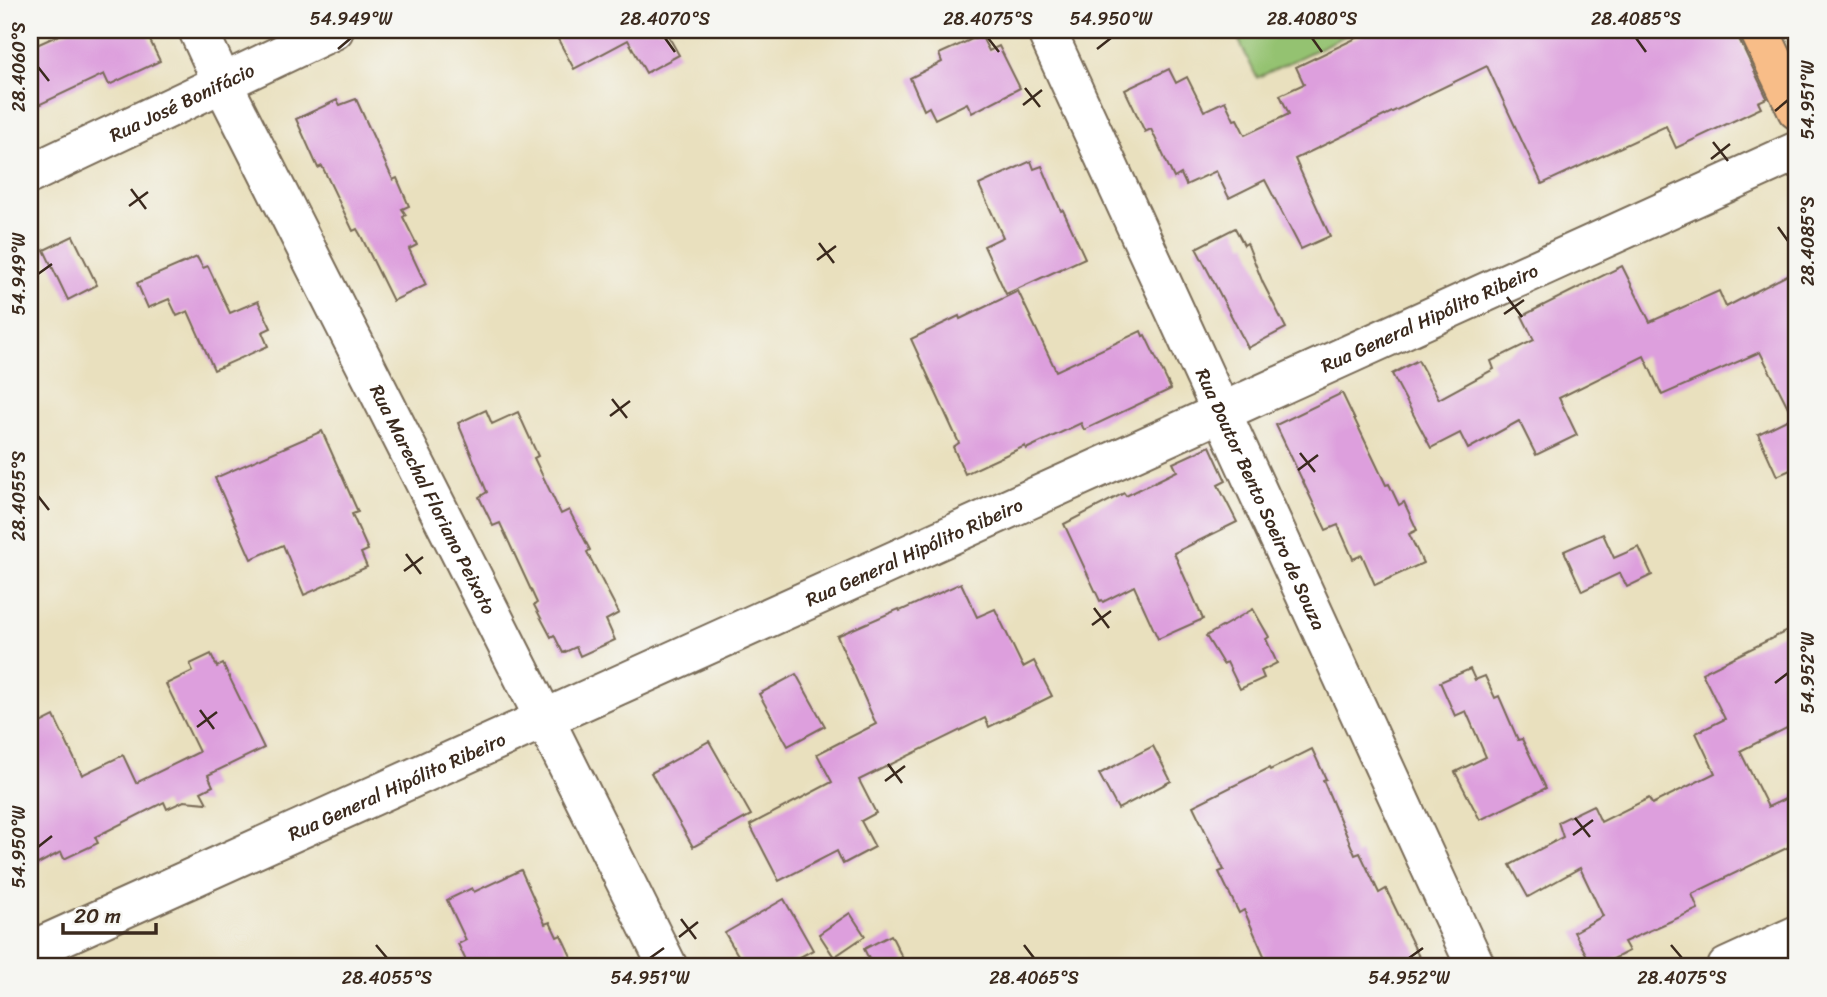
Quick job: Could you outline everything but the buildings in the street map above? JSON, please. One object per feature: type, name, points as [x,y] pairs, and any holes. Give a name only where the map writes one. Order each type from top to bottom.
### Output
[{"type":"main road","points":[[1759,30],[1797,110]]},
{"type":"street","name":"Rua Marechal Floriano Peixoto","points":[[198,30],[668,967]]},
{"type":"street","name":"Rua José Bonifácio","points":[[30,174],[334,30]]},
{"type":"street","name":"Rua Doutor Bento Soeiro de Souza","points":[[1046,30],[1476,967]]},
{"type":"street","name":"Rua General Hipólito Ribeiro","points":[[30,951],[1797,151]]},
{"type":"street","points":[[1727,967],[1797,935]]},
{"type":"green space","points":[[1234,30],[1357,30],[1257,78]]}]
